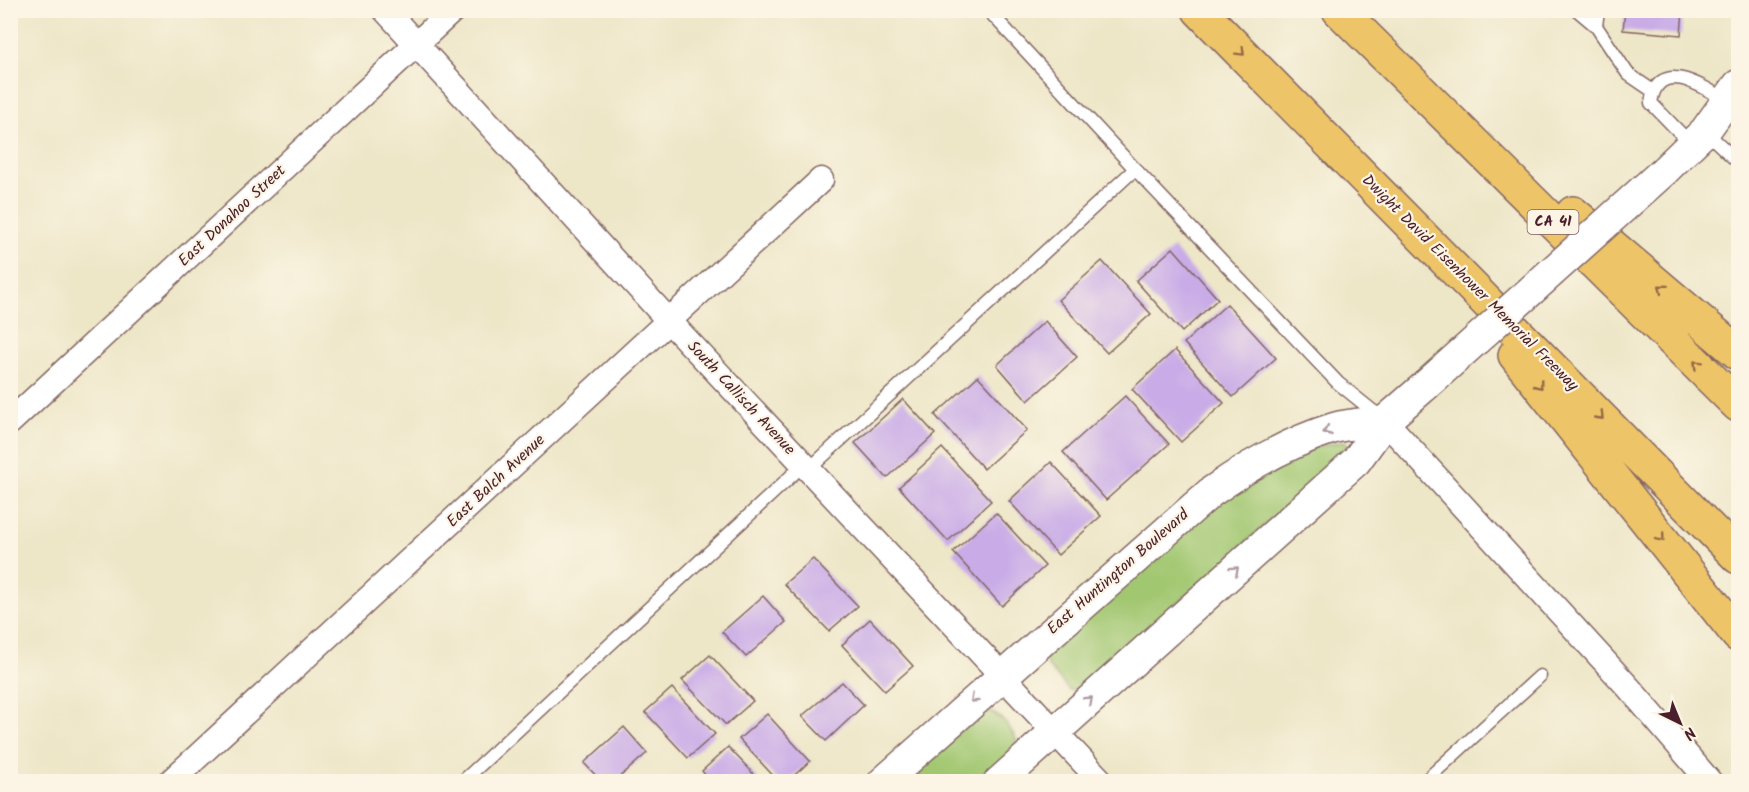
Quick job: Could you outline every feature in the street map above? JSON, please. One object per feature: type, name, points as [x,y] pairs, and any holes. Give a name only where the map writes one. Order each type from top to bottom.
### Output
[{"type":"highway","name":"Dwight David Eisenhower Memorial Freeway","points":[[1199,10],[1738,557]]},
{"type":"highway","name":"CA 41","points":[[1339,10],[1738,405]]},
{"type":"highway","points":[[1368,39],[1738,353]]},
{"type":"highway","points":[[1397,209],[1738,635]]},
{"type":"street","name":"South Callisch Avenue","points":[[384,10],[669,321],[1056,730],[1102,782]]},
{"type":"street","name":"East Donahoo Street","points":[[10,423],[453,10]]},
{"type":"street","points":[[999,782],[1356,461],[1385,421],[1664,171],[1698,138],[1733,93]]},
{"type":"street","name":"East Balch Avenue","points":[[170,782],[821,180]]},
{"type":"street","points":[[1385,421],[1629,688],[1710,782]]},
{"type":"street","name":"East Huntington Boulevard","points":[[883,782],[1002,673],[1210,492],[1256,461],[1336,427],[1385,421]]},
{"type":"lane","points":[[988,10],[1135,170],[1338,383],[1385,421]]},
{"type":"lane","points":[[1577,10],[1596,26],[1628,74],[1653,91]]},
{"type":"lane","points":[[1596,26],[1598,10]]},
{"type":"lane","points":[[1733,93],[1687,78],[1666,79],[1653,91],[1651,103],[1698,138],[1738,162]]},
{"type":"lane","points":[[462,782],[1135,170]]},
{"type":"lane","points":[[1424,782],[1540,676]]},
{"type":"green space","points":[[1345,441],[1350,449],[1082,690],[1069,690],[1047,665],[1045,656],[1202,510],[1314,447]]},
{"type":"green space","points":[[983,710],[989,711],[1005,723],[1018,746],[1014,753],[982,781],[900,782]]},
{"type":"building","points":[[1625,10],[1683,10],[1681,35],[1623,30]]},
{"type":"building","points":[[1173,248],[1218,299],[1182,332],[1136,281]]},
{"type":"building","points":[[1102,261],[1151,314],[1107,353],[1058,300]]},
{"type":"building","points":[[1227,304],[1276,358],[1233,397],[1184,343]]},
{"type":"building","points":[[1045,321],[1077,357],[1028,401],[997,365]]},
{"type":"building","points":[[1175,350],[1224,403],[1181,442],[1132,389]]},
{"type":"building","points":[[978,376],[1027,430],[984,469],[935,415]]},
{"type":"building","points":[[1125,396],[1169,444],[1106,500],[1063,452]]},
{"type":"building","points":[[903,399],[935,434],[887,478],[855,443]]},
{"type":"building","points":[[942,448],[991,501],[948,541],[899,487]]},
{"type":"building","points":[[1051,462],[1101,516],[1058,555],[1009,501]]},
{"type":"building","points":[[996,513],[1045,566],[1002,606],[953,552]]},
{"type":"building","points":[[813,559],[858,606],[829,631],[784,584]]},
{"type":"building","points":[[763,596],[786,622],[746,657],[722,632]]},
{"type":"building","points":[[870,619],[913,666],[885,691],[842,645]]},
{"type":"building","points":[[710,655],[753,701],[726,725],[682,680]]},
{"type":"building","points":[[842,682],[864,705],[826,741],[802,716]]},
{"type":"building","points":[[672,688],[715,734],[688,758],[645,712]]},
{"type":"building","points":[[767,714],[810,761],[787,782],[779,782],[739,739]]},
{"type":"building","points":[[624,727],[647,753],[614,782],[602,782],[584,763]]},
{"type":"building","points":[[728,747],[760,782],[711,782],[702,771]]}]
